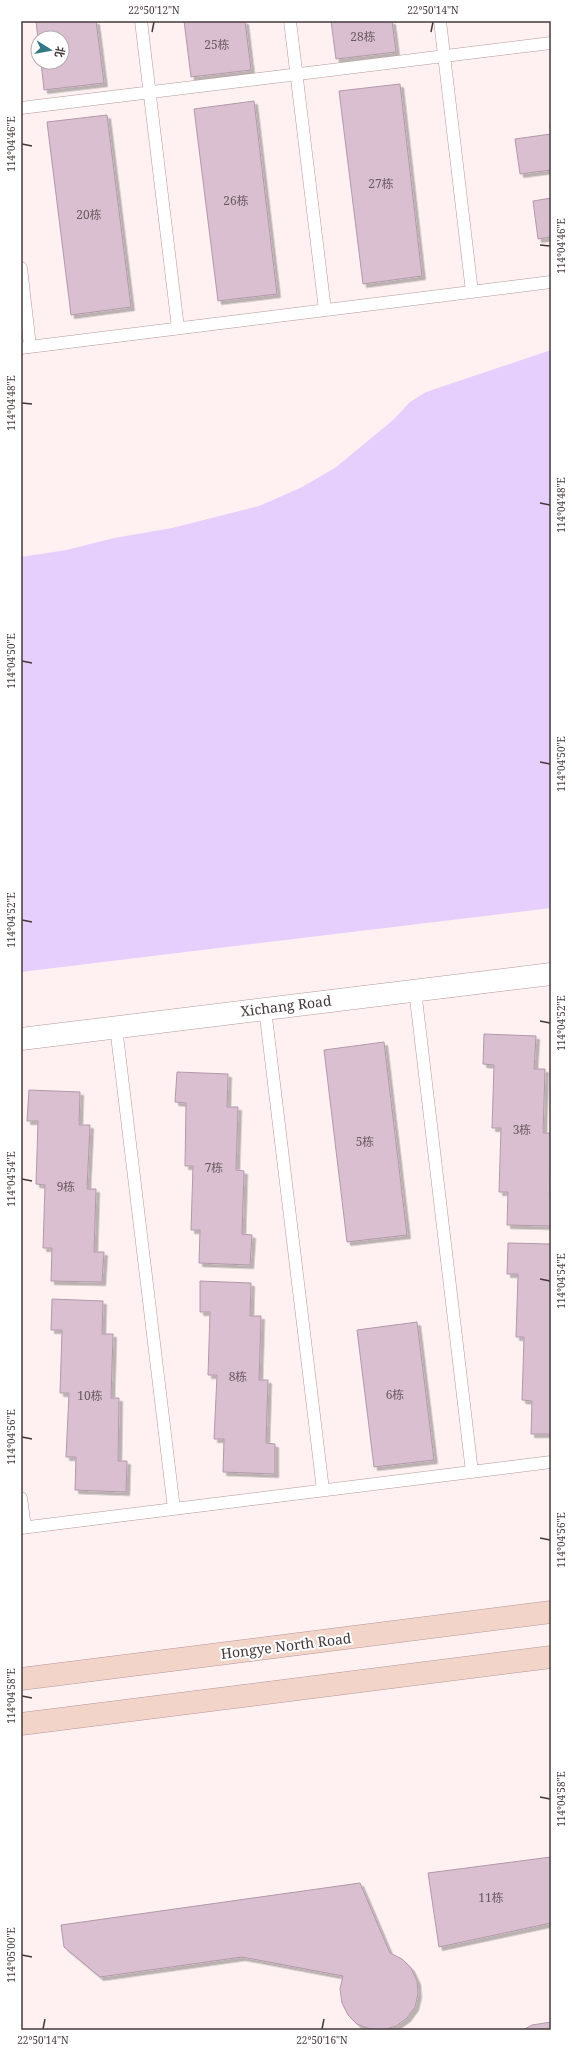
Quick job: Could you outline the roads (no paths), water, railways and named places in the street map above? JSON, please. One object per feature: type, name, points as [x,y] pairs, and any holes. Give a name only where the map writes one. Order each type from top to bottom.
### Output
[{"type":"main road","name":"Hongye North Road","points":[[21,1679],[551,1612]]},
{"type":"main road","points":[[21,1724],[551,1657]]},
{"type":"street","name":"Xichang Road","points":[[21,1039],[551,974]]},
{"type":"lane","points":[[141,21],[178,328]]},
{"type":"lane","points":[[290,21],[325,310]]},
{"type":"lane","points":[[440,21],[472,292]]},
{"type":"lane","points":[[21,108],[551,43]]},
{"type":"lane","points":[[21,268],[26,347],[551,282]]},
{"type":"lane","points":[[415,990],[472,1472]]},
{"type":"lane","points":[[266,1009],[323,1490]]},
{"type":"lane","points":[[116,1027],[174,1509]]},
{"type":"lane","points":[[21,1498],[23,1527],[551,1462]]}]
